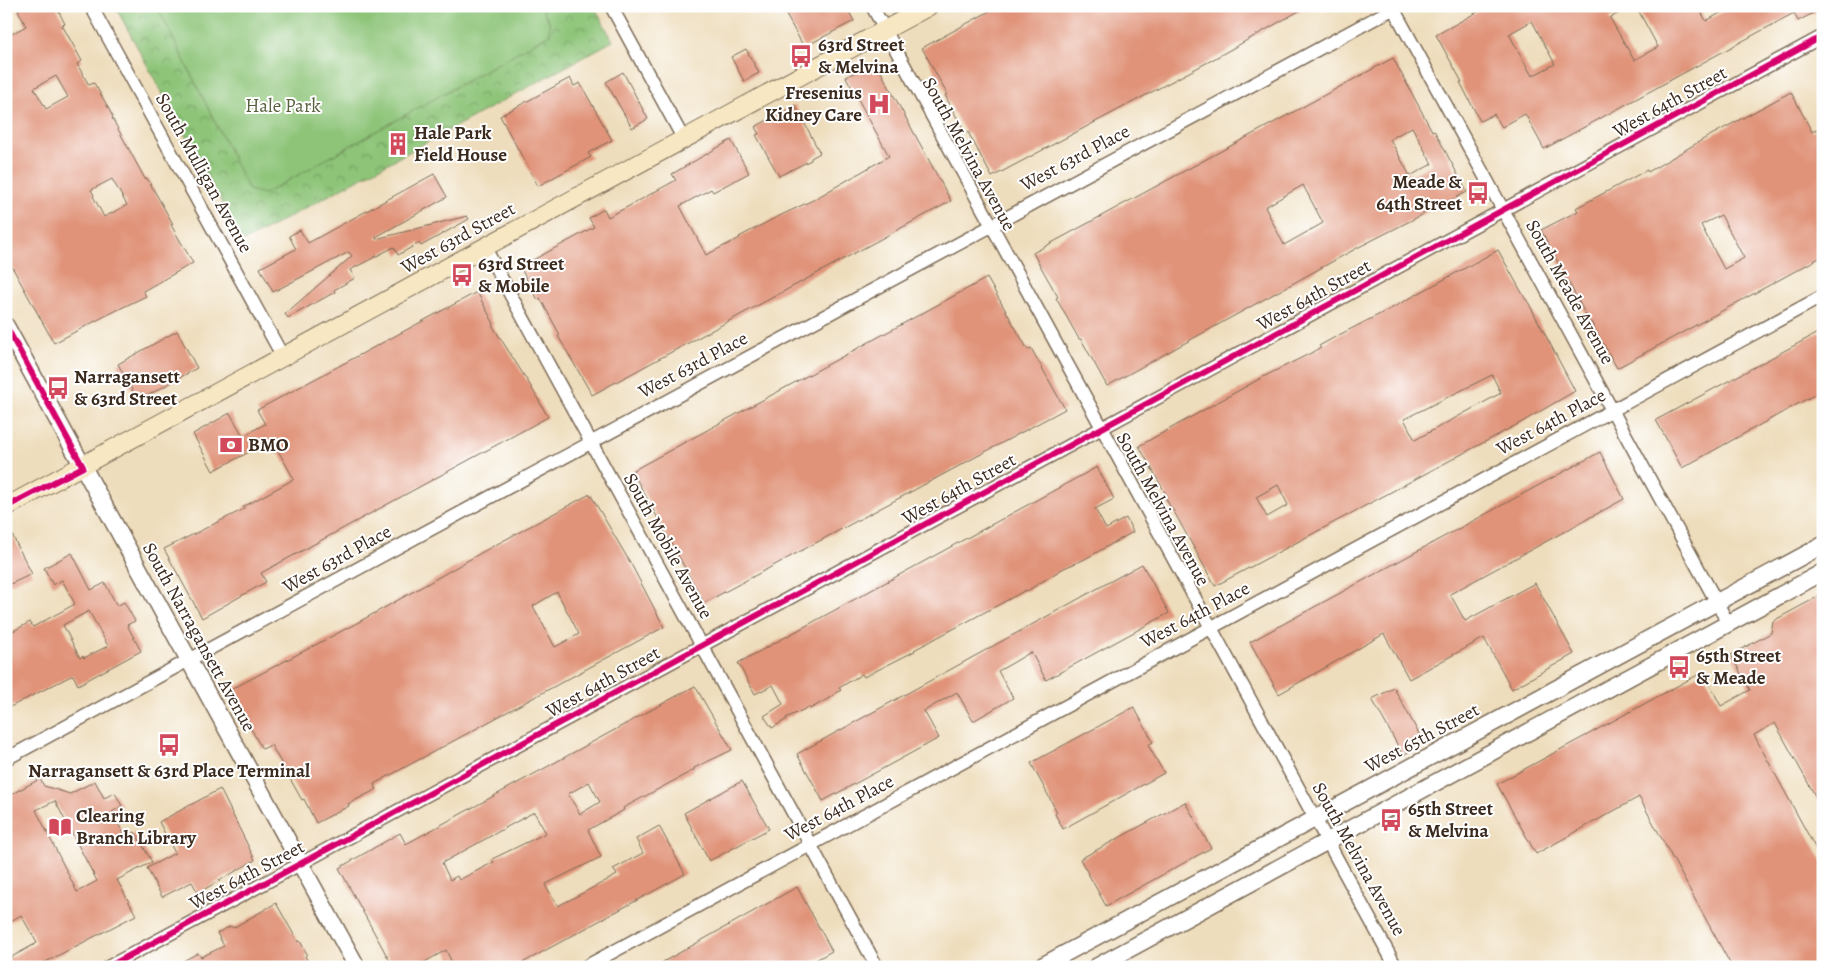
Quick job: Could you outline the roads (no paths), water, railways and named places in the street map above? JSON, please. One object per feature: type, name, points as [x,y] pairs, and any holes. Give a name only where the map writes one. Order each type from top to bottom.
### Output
[{"type":"main road","name":"West 63rd Street","points":[[6,507],[83,467],[929,6]]},
{"type":"street","name":"South Mulligan Avenue","points":[[91,6],[284,357]]},
{"type":"street","points":[[611,6],[684,140]]},
{"type":"street","name":"South Melvina Avenue","points":[[872,6],[1396,967]]},
{"type":"street","name":"South Meade Avenue","points":[[1395,7],[1503,210],[1728,623]]},
{"type":"street","name":"West 63rd Place","points":[[6,758],[189,661],[1395,7]]},
{"type":"street","name":"West 64th Street","points":[[108,967],[1823,36]]},
{"type":"street","name":"South Mobile Avenue","points":[[485,248],[877,967]]},
{"type":"street","name":"West 64th Place","points":[[585,967],[1823,296]]},
{"type":"street","name":"South Narragansett Avenue","points":[[6,326],[357,967]]},
{"type":"street","name":"West 65th Street","points":[[1040,967],[1823,545]]},
{"type":"street","points":[[1096,967],[1823,572]]},
{"type":"place","name":"63rd Street & Melvina","points":[[801,56]]},
{"type":"place","name":"Fresenius Kidney Care","points":[[879,104]]},
{"type":"place","name":"Hale Park Field House","points":[[398,144]]},
{"type":"place","name":"Meade & 64th Street","points":[[1478,193]]},
{"type":"place","name":"63rd Street & Mobile","points":[[462,275]]},
{"type":"place","name":"Narragansett & 63rd Street","points":[[58,388]]},
{"type":"place","name":"BMO","points":[[231,445]]},
{"type":"place","name":"65th Street & Meade","points":[[1679,667]]},
{"type":"place","name":"Narragansett & 63rd Place Terminal","points":[[169,745]]},
{"type":"place","name":"65th Street & Melvina","points":[[1391,820]]},
{"type":"place","name":"Clearing Branch Library","points":[[60,827]]},
{"type":"park label","name":"Hale Park","points":[[283,106]]}]
